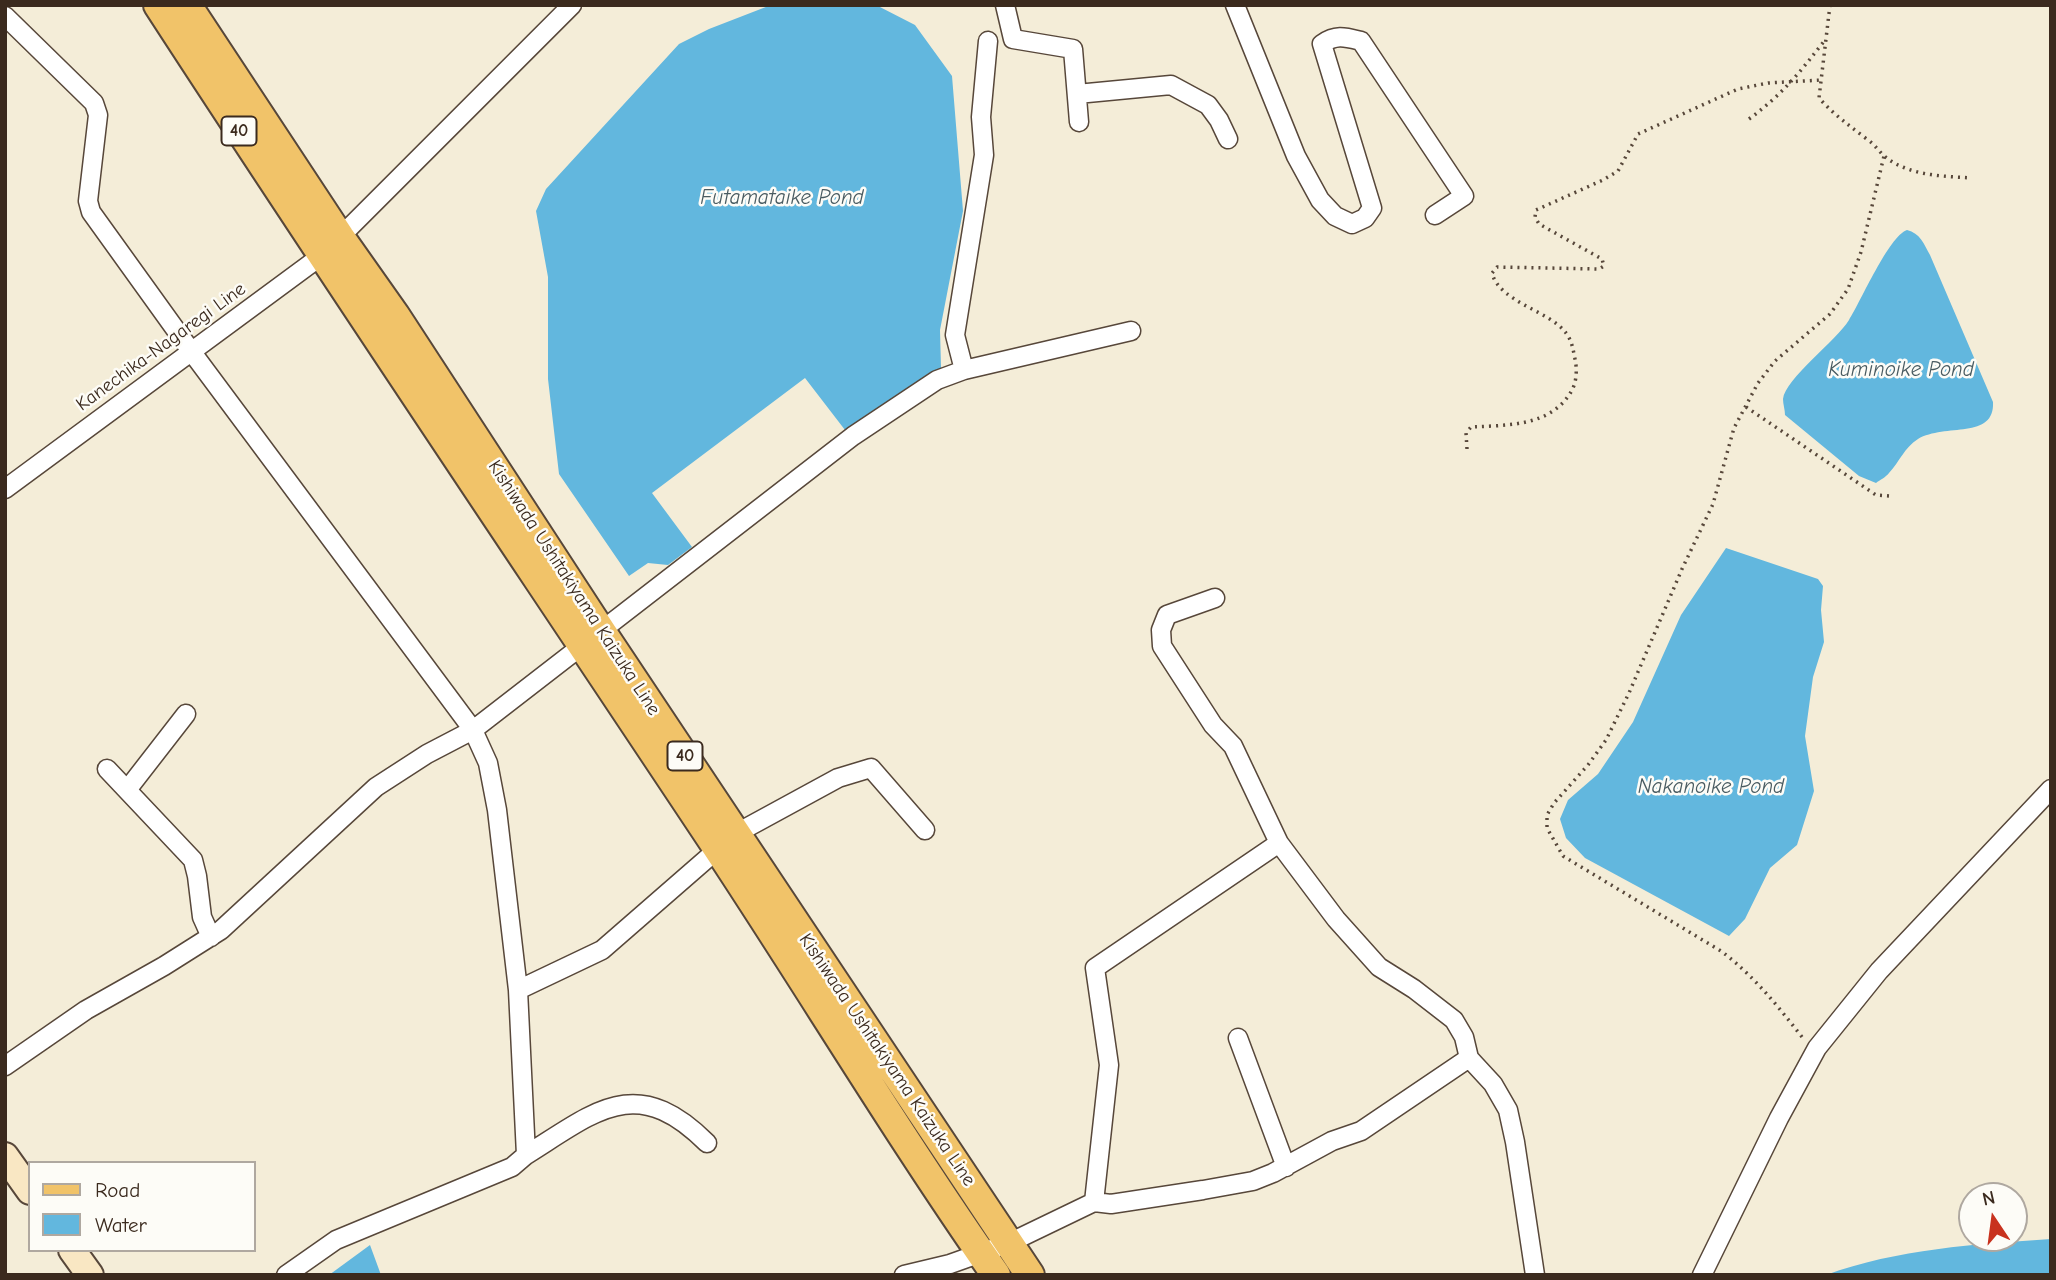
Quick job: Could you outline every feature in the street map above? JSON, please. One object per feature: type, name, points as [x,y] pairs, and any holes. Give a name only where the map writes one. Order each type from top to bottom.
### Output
[{"type":"main road","name":"Kishiwada Ushitakiyama Kaizuka Line","points":[[158,5],[330,247],[395,315],[592,638],[727,841],[1030,1275]]},
{"type":"main road","name":"Kishiwada Ushitakiyama Kaizuka Line","points":[[187,5],[330,247]]},
{"type":"main road","name":"Kishiwada Ushitakiyama Kaizuka Line","points":[[727,841],[988,1264]]},
{"type":"street","name":"Kanechika-Nagaregi Line","points":[[5,489],[330,247],[572,5]]},
{"type":"street","points":[[1004,5],[1013,40],[1073,49],[1079,122]]},
{"type":"street","points":[[1235,5],[1296,156],[1320,200],[1335,216],[1352,224],[1365,218],[1372,208],[1322,44],[1334,36],[1361,41],[1464,196],[1435,215]]},
{"type":"street","points":[[5,16],[94,103],[98,115],[88,201],[90,212],[473,730],[488,763],[497,810],[518,990],[526,1155]]},
{"type":"street","points":[[964,370],[955,335],[984,155],[981,117],[988,41]]},
{"type":"street","points":[[1077,94],[1171,85],[1208,105],[1228,139]]},
{"type":"street","points":[[5,1066],[86,1010],[221,930],[376,787],[427,754],[473,730],[853,436],[937,380],[964,370],[1131,331]]},
{"type":"street","points":[[1215,598],[1167,615],[1161,630],[1162,646],[1213,725],[1233,746],[1279,843],[1336,919],[1379,967],[1414,989],[1454,1020],[1464,1037],[1469,1058],[1493,1084],[1508,1110],[1535,1275]]},
{"type":"street","points":[[127,790],[186,714]]},
{"type":"street","points":[[518,990],[602,950],[727,841],[838,778],[871,768],[925,830]]},
{"type":"street","points":[[107,769],[193,860],[202,917],[211,937]]},
{"type":"street","points":[[1702,1275],[1814,1052],[1879,971],[2051,789]]},
{"type":"street","points":[[1094,1202],[1109,1065],[1095,968],[1279,843]]},
{"type":"street","points":[[1238,1038],[1286,1167]]},
{"type":"street","points":[[904,1275],[988,1264],[1009,1243],[1094,1202],[1111,1204],[1241,1183],[1273,1174],[1332,1141],[1361,1131],[1469,1058]]},
{"type":"street","points":[[286,1275],[336,1240],[512,1167],[526,1155],[592,1114],[623,1103],[641,1103],[659,1109],[688,1125],[706,1143]]},
{"type":"street","points":[[5,1156],[28,1188]]},
{"type":"street","points":[[73,1252],[90,1275]]},
{"type":"path","points":[[1830,5],[1819,98],[1835,116],[1872,142],[1884,156],[1902,167],[1930,175],[1971,178]]},
{"type":"path","points":[[1749,119],[1775,100],[1793,82],[1826,39]]},
{"type":"path","points":[[1467,449],[1465,433],[1471,427],[1517,424],[1548,415],[1565,402],[1575,385],[1576,364],[1572,343],[1564,330],[1494,282],[1492,273],[1497,267],[1600,269],[1605,266],[1602,259],[1539,224],[1535,217],[1536,210],[1618,171],[1638,134],[1738,89],[1768,83],[1821,80]]},
{"type":"path","points":[[1814,1052],[1772,998],[1743,968],[1721,951],[1563,856],[1553,843],[1547,828],[1547,815],[1600,748],[1629,693],[1713,504],[1734,428],[1758,383],[1775,360],[1830,314],[1848,289],[1861,252],[1884,156]]},
{"type":"path","points":[[1746,407],[1876,495],[1890,496]]},
{"type":"water","name":"Futamataike Pond","points":[[771,5],[876,5],[915,25],[952,76],[963,211],[940,330],[941,368],[845,430],[805,378],[652,493],[692,547],[668,565],[648,563],[629,576],[559,474],[548,379],[548,277],[536,211],[546,189],[679,44],[709,29]]},
{"type":"water","name":"Kuminoike Pond","points":[[1907,230],[1918,236],[1930,255],[1993,402],[1986,422],[1966,429],[1929,434],[1918,439],[1888,474],[1876,483],[1859,476],[1785,415],[1783,399],[1792,381],[1849,320],[1884,256]]},
{"type":"water","name":"Nakanoike Pond","points":[[1726,548],[1818,579],[1823,586],[1821,610],[1824,642],[1813,677],[1805,736],[1814,791],[1797,845],[1770,868],[1745,919],[1729,936],[1585,858],[1566,838],[1560,819],[1568,800],[1598,774],[1633,722],[1681,615]]},
{"type":"water","points":[[2051,1239],[2051,1275],[1826,1275],[1881,1259],[1958,1247],[1958,1252],[2028,1252],[2028,1241]]},
{"type":"water","points":[[370,1245],[381,1275],[329,1275]]}]
